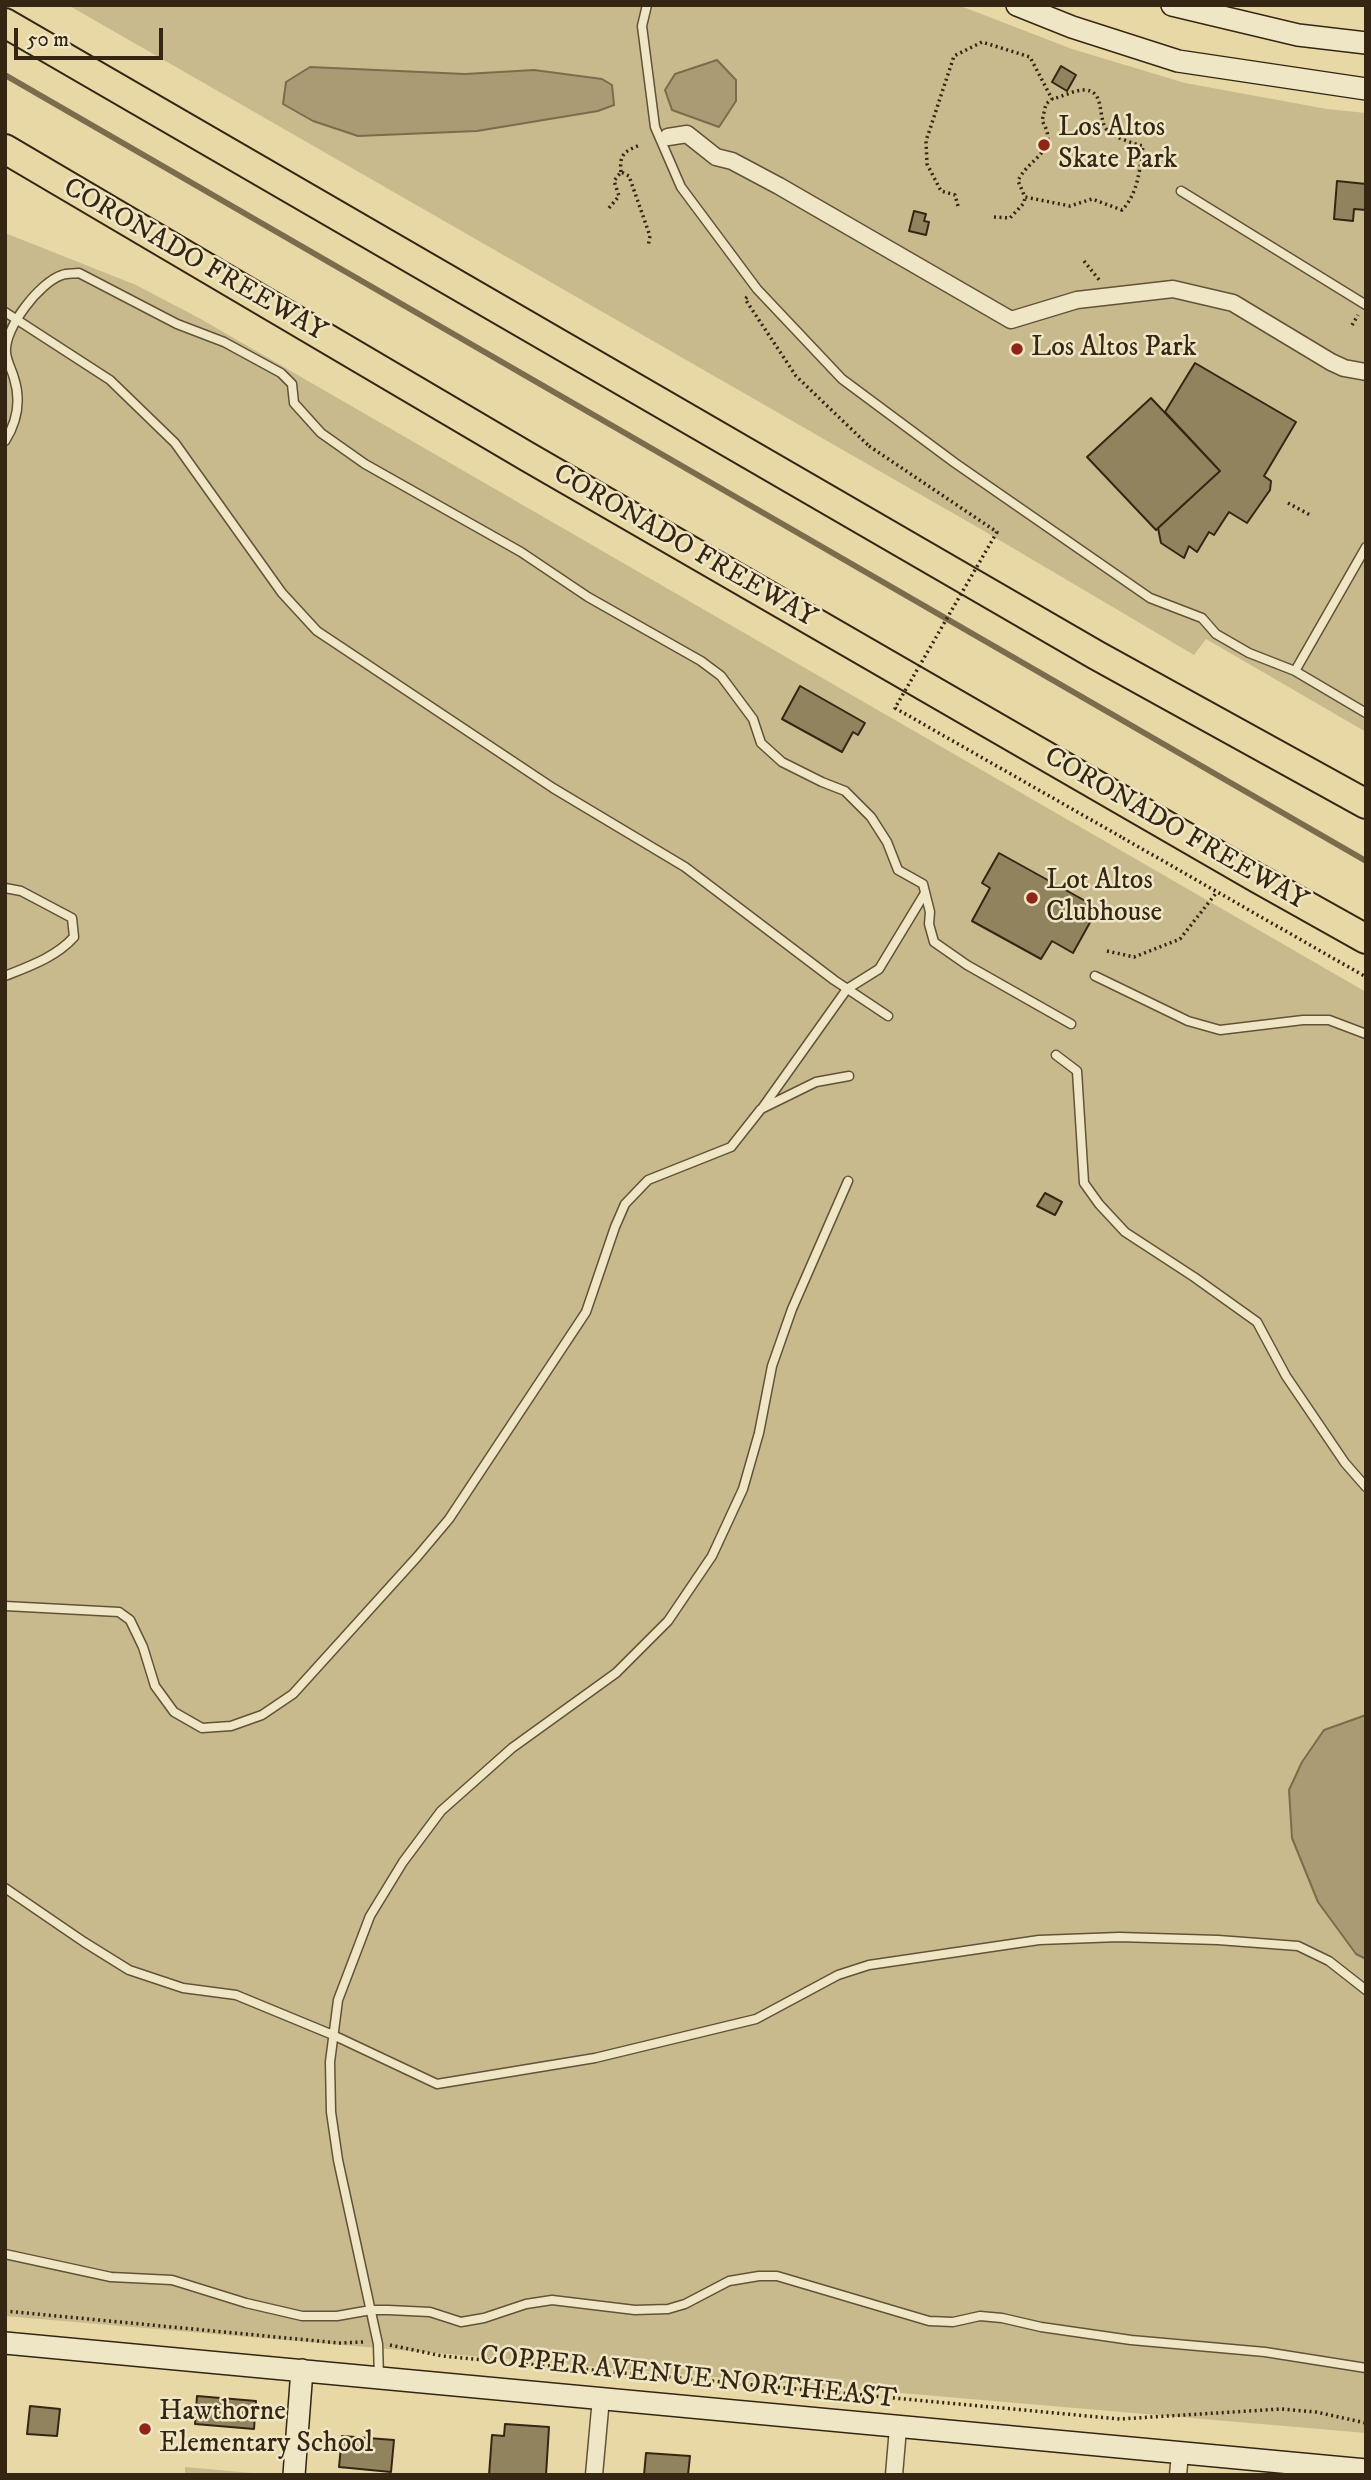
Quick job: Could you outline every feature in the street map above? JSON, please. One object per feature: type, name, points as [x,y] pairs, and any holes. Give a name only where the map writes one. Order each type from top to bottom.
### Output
[{"type":"highway","points":[[5,23],[1096,655],[1366,803]]},
{"type":"highway","name":"CORONADO FREEWAY","points":[[5,149],[528,457],[1366,939]]},
{"type":"highway","points":[[1257,878],[1366,945]]},
{"type":"street","points":[[1017,5],[1072,27],[1178,61],[1366,89]]},
{"type":"street","points":[[1172,5],[1298,34],[1366,43]]},
{"type":"street","points":[[668,136],[687,134],[716,157],[732,161],[779,186],[1011,320],[1077,300],[1173,289],[1233,303],[1331,362],[1366,372]]},
{"type":"street","name":"COPPER AVENUE NORTHEAST","points":[[5,2343],[898,2428],[1179,2464],[1366,2470]]},
{"type":"street","points":[[294,2475],[302,2370]]},
{"type":"street","points":[[594,2475],[601,2398]]},
{"type":"street","points":[[894,2475],[898,2428]]},
{"type":"lane","points":[[648,5],[642,26],[655,127],[681,187],[757,289],[842,379],[965,470],[1150,598],[1202,618],[1216,634],[1249,653],[1294,671],[1366,713]]},
{"type":"lane","points":[[1181,191],[1366,305]]},
{"type":"lane","points":[[5,441],[14,426],[18,398],[5,352],[9,333],[16,319],[41,290],[61,275],[79,273],[177,324],[223,342],[281,373],[292,384],[294,403],[321,433],[365,464],[522,552],[588,597],[670,642],[721,676],[753,719],[761,743],[782,762],[845,791],[871,817],[887,842],[898,870],[923,884],[934,942],[967,965],[1071,1024]]},
{"type":"lane","points":[[5,312],[110,380],[175,443],[282,593],[317,631],[553,788],[685,867],[847,989],[888,1016]]},
{"type":"lane","points":[[1294,671],[1366,547]]},
{"type":"lane","points":[[5,888],[21,891],[72,918],[74,937],[65,947],[41,961],[5,976]]},
{"type":"lane","points":[[5,1606],[119,1612],[130,1620],[143,1647],[155,1686],[174,1712],[202,1728],[231,1726],[262,1715],[293,1694],[449,1519],[586,1312],[625,1204],[648,1180],[731,1147],[847,989],[879,969],[925,893]]},
{"type":"lane","points":[[1095,976],[1188,1021],[1220,1030],[1303,1020],[1329,1020],[1366,1034]]},
{"type":"lane","points":[[1056,1055],[1077,1071],[1084,1184],[1125,1232],[1257,1322],[1286,1377],[1345,1463],[1366,1487]]},
{"type":"lane","points":[[761,1109],[816,1082],[849,1076]]},
{"type":"lane","points":[[379,2377],[378,2344],[372,2310],[338,2161],[331,2112],[330,2062],[338,2000],[370,1916],[403,1862],[441,1811],[512,1748],[616,1673],[668,1621],[712,1556],[743,1489],[759,1433],[772,1366],[792,1309],[848,1181]]},
{"type":"lane","points":[[5,1888],[129,1970],[183,1987],[236,1996],[333,2035],[437,2084],[595,2058],[756,2019],[838,1975],[869,1965],[1039,1940],[1132,1937],[1298,1946],[1329,1961],[1366,1990]]},
{"type":"lane","points":[[5,2254],[111,2277],[172,2280],[246,2303],[302,2316],[337,2316],[372,2310],[429,2312],[461,2322],[484,2318],[526,2304],[552,2300],[635,2310],[668,2309],[685,2304],[729,2281],[777,2276],[929,2321],[953,2322],[980,2316],[1002,2318],[1041,2327],[1130,2340],[1265,2352],[1366,2368]]},
{"type":"path","points":[[958,206],[955,195],[941,191],[927,164],[926,141],[954,55],[982,42],[1030,57],[1052,99]]},
{"type":"path","points":[[994,217],[1010,218],[1024,204],[1025,197],[1018,181],[1028,164],[1040,157],[1046,148],[1048,134],[1042,121],[1046,104],[1052,99],[1085,90],[1094,93],[1099,99],[1102,122],[1109,132],[1143,146],[1134,191],[1130,202],[1122,210],[1092,200],[1070,206],[1025,197]]},
{"type":"path","points":[[609,208],[619,196],[614,181],[621,172],[620,160],[625,151],[640,145]]},
{"type":"path","points":[[621,172],[629,176],[650,236],[648,247]]},
{"type":"path","points":[[757,289],[745,299],[796,376],[869,446],[997,532],[895,708],[1366,977]]},
{"type":"path","points":[[1288,503],[1310,515]]},
{"type":"path","points":[[1107,951],[1134,957],[1180,939],[1217,891]]},
{"type":"path","points":[[5,2311],[339,2343],[363,2342]]},
{"type":"path","points":[[389,2345],[442,2356],[1120,2418],[1281,2409],[1316,2412],[1366,2423]]},
{"type":"shaded area","name":"Los Altos Park","points":[[68,5],[958,5],[1072,49],[1185,83],[1327,109],[1366,113],[1366,732],[1206,639],[1194,655],[984,531]]},
{"type":"shaded area","points":[[717,60],[736,80],[736,101],[719,127],[672,110],[665,90],[675,74]]},
{"type":"shaded area","points":[[310,67],[465,74],[534,70],[602,79],[612,85],[614,105],[598,111],[477,131],[358,136],[313,121],[283,104],[286,82]]},
{"type":"shaded area","points":[[5,233],[136,285],[199,318],[1366,992],[1366,2433],[5,2316]]},
{"type":"shaded area","points":[[1366,1715],[1366,1959],[1356,1954],[1318,1902],[1292,1838],[1289,1790],[1302,1762],[1324,1730]]},
{"type":"shaded area","points":[[185,2467],[252,2473],[252,2475],[185,2475]]},
{"type":"building","points":[[1061,66],[1076,75],[1067,91],[1052,82]]},
{"type":"building","points":[[1337,181],[1366,184],[1366,210],[1354,209],[1353,221],[1334,219]]},
{"type":"building","points":[[914,211],[926,214],[924,221],[929,222],[926,235],[909,231]]},
{"type":"building","points":[[1195,363],[1296,422],[1264,476],[1271,481],[1270,490],[1247,523],[1229,512],[1214,535],[1209,532],[1197,552],[1189,546],[1184,558],[1161,543],[1158,528],[1220,471],[1165,412]]},
{"type":"building","points":[[1151,398],[1220,471],[1156,530],[1087,457]]},
{"type":"building","points":[[800,686],[865,723],[858,735],[853,732],[842,752],[782,719]]},
{"type":"building","name":"Lot Altos Clubhouse","points":[[999,853],[1098,908],[1073,953],[1052,941],[1041,959],[972,921],[990,888],[982,883]]},
{"type":"building","points":[[1045,1193],[1062,1202],[1055,1215],[1037,1206]]},
{"type":"building","points":[[197,2396],[256,2401],[254,2429],[195,2424]]},
{"type":"building","points":[[30,2406],[60,2409],[57,2436],[27,2434]]},
{"type":"building","points":[[505,2424],[549,2427],[546,2475],[489,2475],[492,2435],[504,2436]]},
{"type":"building","points":[[342,2436],[394,2440],[391,2472],[339,2467]]},
{"type":"building","points":[[646,2453],[690,2456],[688,2475],[644,2475]]},
{"type":"waterway","points":[[5,75],[1366,861]]},
{"type":"place","name":"Los Altos Skate Park","points":[[1044,145]]},
{"type":"place","name":"Los Altos Park","points":[[1017,349]]},
{"type":"place","name":"Lot Altos Clubhouse","points":[[1032,898]]},
{"type":"place","name":"Hawthorne Elementary School","points":[[145,2429]]}]
